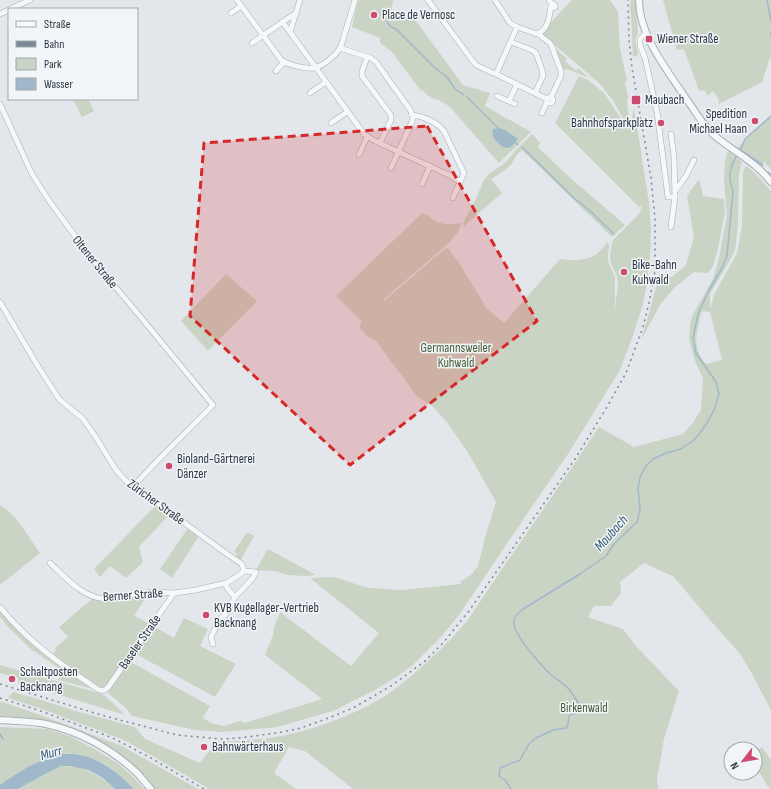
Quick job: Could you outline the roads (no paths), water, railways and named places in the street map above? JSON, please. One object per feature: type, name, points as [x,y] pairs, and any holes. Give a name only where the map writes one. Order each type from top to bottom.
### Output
[{"type":"street","points":[[12,8],[30,0]]},
{"type":"street","points":[[237,0],[280,59],[284,62],[309,68],[315,68],[330,59],[340,48],[355,0]]},
{"type":"street","points":[[290,32],[300,0]]},
{"type":"street","points":[[428,0],[476,65],[548,99]]},
{"type":"street","points":[[495,0],[510,24],[517,28],[538,34],[550,43],[554,51],[561,76],[542,112]]},
{"type":"street","points":[[639,0],[640,13],[646,33],[656,53],[703,123],[714,135],[762,171],[771,182]]},
{"type":"street","points":[[538,34],[548,24],[550,3]]},
{"type":"street","points":[[231,13],[241,6]]},
{"type":"street","points":[[252,43],[296,12]]},
{"type":"street","points":[[282,22],[364,134],[451,176],[460,182]]},
{"type":"street","points":[[495,73],[517,28]]},
{"type":"street","points":[[646,33],[640,39],[640,45],[645,58],[657,110],[668,197],[675,197]]},
{"type":"street","points":[[511,42],[532,50],[536,54],[543,76],[535,93]]},
{"type":"street","points":[[340,48],[371,58],[376,62],[411,111],[413,119],[412,124],[391,168]]},
{"type":"street","points":[[367,57],[362,76],[391,115],[391,120],[380,143]]},
{"type":"street","points":[[276,71],[284,62]]},
{"type":"street","points":[[310,93],[326,82]]},
{"type":"street","points":[[509,101],[517,84]]},
{"type":"street","points":[[497,96],[516,104]]},
{"type":"street","name":"Oltener Straße","points":[[0,104],[32,174],[50,202],[92,260],[213,405],[134,486]]},
{"type":"street","points":[[331,123],[347,112]]},
{"type":"street","points":[[412,115],[432,121],[444,130],[464,173],[453,198]]},
{"type":"street","points":[[671,134],[674,157],[675,197],[671,227]]},
{"type":"street","points":[[359,155],[368,137]]},
{"type":"street","points":[[675,190],[686,176],[694,160]]},
{"type":"street","points":[[422,184],[430,166]]},
{"type":"street","name":"Züricher Straße","points":[[0,302],[36,364],[59,399],[83,419],[116,470],[127,482],[242,564],[244,571]]},
{"type":"street","name":"Berner Straße","points":[[50,563],[72,585],[92,596],[105,599],[152,592],[174,593],[196,590],[226,583]]},
{"type":"street","points":[[213,644],[211,637],[220,618],[225,615],[235,598],[253,578],[256,572],[244,571],[226,583],[227,588],[235,598]]},
{"type":"street","name":"Baseler Straße","points":[[0,607],[15,624],[44,650],[99,690],[104,690],[109,686],[174,593]]},
{"type":"street","points":[[0,720],[45,724],[70,731],[94,742],[120,759],[136,772],[151,789]]},
{"type":"water","points":[[499,128],[505,130],[518,139],[509,148],[501,146],[494,138],[493,129]]},
{"type":"water","points":[[58,754],[82,755],[99,761],[114,771],[134,789],[115,789],[104,779],[88,770],[70,766],[61,766],[18,789],[0,789],[0,785],[21,771],[42,760]]},
{"type":"waterway","name":"Maubach","points":[[767,0],[771,21]]},
{"type":"waterway","points":[[387,22],[435,68],[447,77],[455,89],[464,95]]},
{"type":"waterway","points":[[467,97],[498,128]]},
{"type":"waterway","name":"Maubach","points":[[740,151],[745,139],[771,116]]},
{"type":"waterway","points":[[515,142],[518,145]]},
{"type":"waterway","points":[[522,147],[575,199],[614,234]]},
{"type":"waterway","points":[[740,150],[763,165]]},
{"type":"waterway","name":"Maubach","points":[[511,789],[505,780],[499,776],[500,768],[520,760],[529,744],[536,738],[553,730],[566,728],[568,725],[569,716],[578,712],[580,708],[569,689],[548,672],[523,642],[515,629],[515,617],[523,609],[606,556],[614,544],[637,522],[640,510],[638,489],[640,477],[646,466],[653,459],[666,453],[681,449],[694,440],[707,423],[714,410],[719,394],[716,382],[696,353],[693,338],[698,314],[727,256],[733,191],[730,182],[730,173],[737,155]]},
{"type":"waterway","points":[[768,172],[771,175]]},
{"type":"waterway","points":[[0,734],[3,739]]},
{"type":"railway","points":[[0,684],[101,715],[177,735],[221,739],[238,738],[301,728],[353,708],[391,686],[424,662],[443,643],[469,611],[575,459],[626,373],[643,327],[655,271],[655,219],[651,178],[632,68],[629,40],[628,0]]},
{"type":"railway","points":[[0,698],[41,711],[113,738],[204,789]]},
{"type":"place","name":"Place de Vernosc","points":[[374,15]]},
{"type":"place","name":"Wiener Straße","points":[[649,39]]},
{"type":"place","name":"Maubach","points":[[636,100]]},
{"type":"place","name":"Spedition Michael Haan","points":[[755,121]]},
{"type":"place","name":"Bahnhofsparkplatz","points":[[661,123]]},
{"type":"place","name":"Bike-Bahn Kuhwald","points":[[624,272]]},
{"type":"place","name":"Bioland-Gärtnerei Dänzer","points":[[169,466]]},
{"type":"place","name":"KVB Kugellager-Vertrieb Backnang","points":[[206,615]]},
{"type":"place","name":"Schaltposten Backnang","points":[[12,679]]},
{"type":"place","name":"Bahnwärterhaus","points":[[204,747]]},
{"type":"park label","name":"Germannsweiler Kuhwald","points":[[456,356]]},
{"type":"park label","name":"Birkenwald","points":[[584,708]]},
{"type":"water label","name":"Murr","points":[[51,753]]}]
